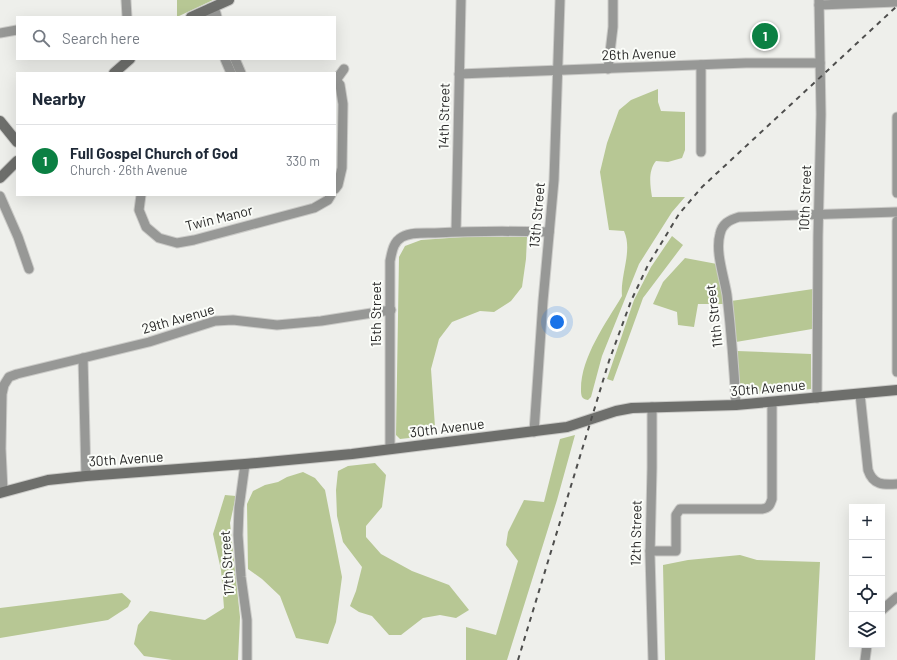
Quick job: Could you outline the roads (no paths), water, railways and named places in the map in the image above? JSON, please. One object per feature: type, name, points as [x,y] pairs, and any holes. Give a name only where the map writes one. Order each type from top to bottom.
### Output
[{"type":"street","points":[[126,0],[127,16]]},
{"type":"street","points":[[195,16],[209,12],[229,0]]},
{"type":"street","name":"14th Street","points":[[456,232],[461,0]]},
{"type":"street","name":"13th Street","points":[[534,432],[554,172],[560,0]]},
{"type":"street","points":[[608,69],[613,27],[614,0]]},
{"type":"street","points":[[819,3],[897,2]]},
{"type":"street","name":"10th Street","points":[[817,398],[821,142],[819,3]]},
{"type":"street","points":[[209,12],[216,13],[217,16]]},
{"type":"street","points":[[0,33],[16,30]]},
{"type":"street","points":[[115,72],[129,60]]},
{"type":"street","points":[[225,60],[231,72]]},
{"type":"street","points":[[235,60],[241,72]]},
{"type":"street","name":"26th Avenue","points":[[459,74],[746,63],[820,63]]},
{"type":"street","points":[[701,65],[701,152]]},
{"type":"street","points":[[336,78],[344,69]]},
{"type":"street","points":[[336,80],[340,85],[343,106],[342,168],[336,188]]},
{"type":"street","points":[[897,117],[897,193]]},
{"type":"street","points":[[0,121],[16,141]]},
{"type":"street","points":[[0,178],[16,162]]},
{"type":"street","points":[[0,196],[18,237],[29,269]]},
{"type":"street","name":"Twin Manor","points":[[141,196],[139,210],[146,227],[159,238],[177,243],[194,240],[314,208],[328,200],[330,196]]},
{"type":"street","points":[[819,214],[897,212]]},
{"type":"street","name":"11th Street","points":[[736,405],[732,336],[719,250],[720,233],[723,226],[730,219],[739,217],[819,214]]},
{"type":"street","points":[[897,221],[897,372]]},
{"type":"street","points":[[456,232],[549,232]]},
{"type":"street","name":"15th Street","points":[[390,449],[390,261],[392,252],[395,243],[402,237],[418,233],[456,232]]},
{"type":"street","name":"29th Avenue","points":[[2,492],[2,403],[4,385],[9,377],[149,342],[216,321],[233,320],[277,324],[321,321],[391,310]]},
{"type":"street","points":[[83,358],[86,476]]},
{"type":"street","name":"30th Avenue","points":[[2,492],[48,480],[245,464],[534,432],[576,425],[616,411],[632,408],[736,405],[897,390]]},
{"type":"street","points":[[860,394],[868,470],[871,478],[878,483],[888,485],[897,484]]},
{"type":"street","points":[[650,551],[676,551],[676,515],[680,509],[762,509],[770,506],[772,499],[772,402]]},
{"type":"street","name":"12th Street","points":[[652,407],[650,551],[653,660]]},
{"type":"street","name":"17th Street","points":[[245,464],[239,508],[238,534],[241,577],[247,620],[247,660]]},
{"type":"street","points":[[885,607],[897,597]]},
{"type":"street","points":[[864,660],[866,648]]},
{"type":"railway","points":[[518,660],[609,361],[631,301],[648,265],[679,214],[702,187],[897,6]]},
{"type":"place","name":"Full Gospel Church of God","points":[[765,36]]}]
